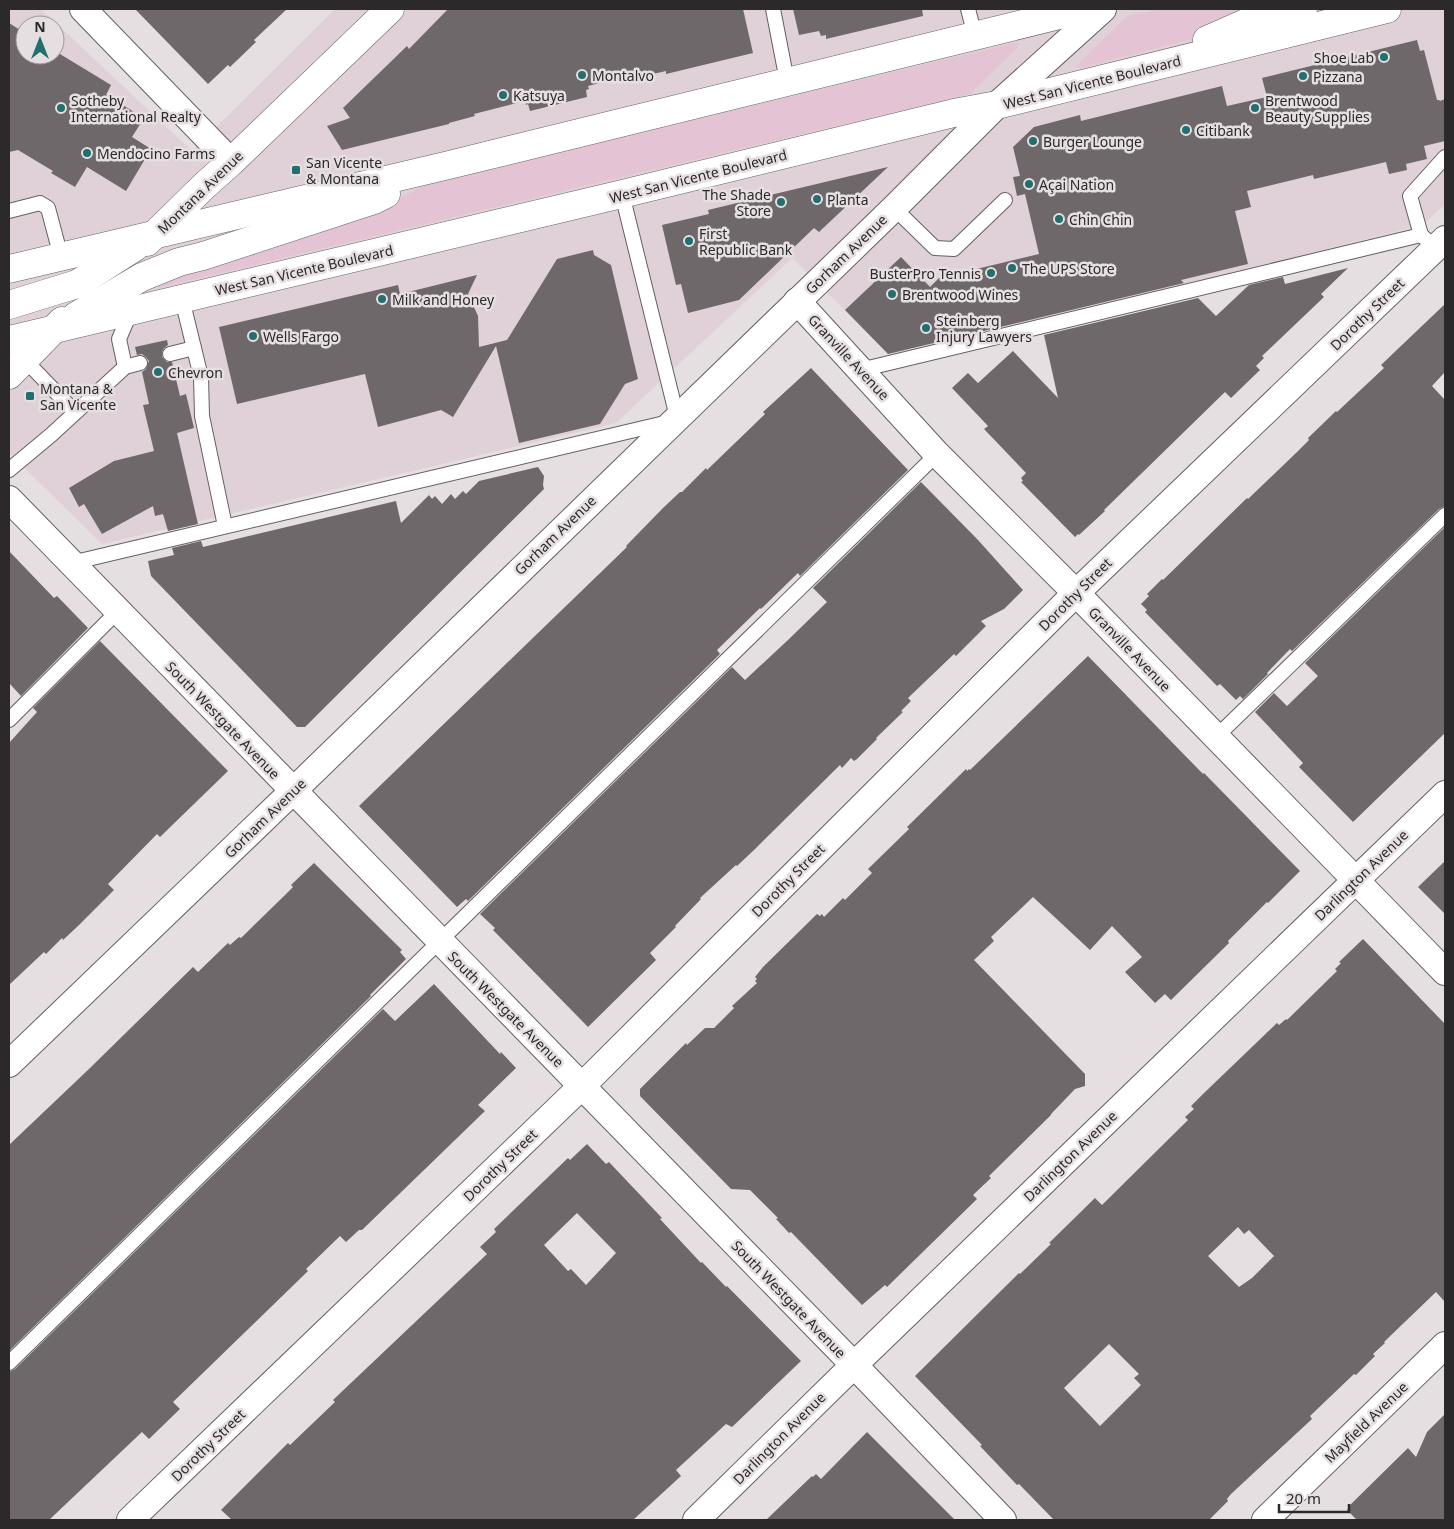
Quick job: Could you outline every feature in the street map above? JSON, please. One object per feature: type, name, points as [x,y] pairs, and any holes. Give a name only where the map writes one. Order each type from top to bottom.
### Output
[{"type":"main road","name":"Montana Avenue","points":[[54,330],[390,9]]},
{"type":"main road","points":[[9,268],[449,165],[975,36],[1026,16],[1084,9]]},
{"type":"main road","points":[[1137,71],[1250,21],[1303,9]]},
{"type":"main road","name":"West San Vicente Boulevard","points":[[14,358],[54,330],[954,113],[997,105],[1386,9]]},
{"type":"main road","points":[[54,330],[142,277],[178,262],[203,256],[374,200],[449,165]]},
{"type":"main road","points":[[9,305],[77,284],[156,234]]},
{"type":"street","points":[[83,9],[230,162]]},
{"type":"street","name":"Gorham Avenue","points":[[9,1064],[894,208],[997,105],[1104,9]]},
{"type":"street","name":"Dorothy Street","points":[[130,1520],[582,1086],[1076,593],[1434,241]]},
{"type":"street","name":"Granville Avenue","points":[[797,301],[937,454],[1076,593],[1445,972]]},
{"type":"street","name":"South Westgate Avenue","points":[[9,499],[854,1365],[994,1517]]},
{"type":"street","name":"Darlington Avenue","points":[[696,1520],[1445,794]]},
{"type":"street","name":"Mayfield Avenue","points":[[1265,1520],[1445,1345]]},
{"type":"lane","points":[[773,9],[787,81]]},
{"type":"lane","points":[[968,9],[975,36]]},
{"type":"lane","points":[[860,370],[1434,241],[1410,196],[1445,157]]},
{"type":"lane","points":[[71,563],[675,419],[622,194]]},
{"type":"lane","points":[[894,208],[935,248],[954,249],[1005,200]]},
{"type":"lane","points":[[9,211],[40,203],[48,208],[61,257]]},
{"type":"lane","points":[[182,299],[201,377],[202,416],[225,526]]},
{"type":"lane","points":[[124,367],[119,339],[131,311]]},
{"type":"lane","points":[[170,354],[194,348]]},
{"type":"lane","points":[[14,358],[75,412]]},
{"type":"lane","points":[[9,470],[51,435],[124,367],[140,364]]},
{"type":"lane","points":[[9,1363],[937,454]]},
{"type":"lane","points":[[1216,737],[1445,516]]},
{"type":"lane","points":[[9,720],[118,612]]},
{"type":"shaded area","points":[[9,9],[41,9],[47,15],[15,15],[15,65],[65,65],[65,32],[192,151],[335,9],[1445,9],[1445,204],[1423,225],[892,357],[792,258],[616,423],[102,544],[9,453]]},
{"type":"shaded area","points":[[1158,9],[1273,9],[1237,18],[1192,39],[1080,68],[1076,66],[1127,16]]},
{"type":"shaded area","points":[[1018,42],[1019,46],[970,94],[157,288],[173,274],[394,201],[425,185],[442,180]]},
{"type":"building","points":[[135,9],[287,9],[254,40],[256,42],[230,67],[228,65],[208,84]]},
{"type":"building","points":[[448,9],[743,9],[753,53],[666,74],[666,71],[640,77],[639,73],[588,86],[589,89],[586,90],[587,97],[530,111],[525,101],[474,114],[475,116],[449,124],[342,150],[327,126],[350,118],[343,108],[407,46],[409,49]]},
{"type":"building","points":[[793,9],[922,9],[923,16],[826,39],[826,35],[821,36],[819,31],[799,35]]},
{"type":"building","points":[[9,23],[15,27],[15,65],[65,65],[65,57],[111,85],[106,95],[144,118],[132,137],[151,149],[126,191],[87,167],[75,187],[18,150],[9,152]]},
{"type":"building","points":[[1417,40],[1420,51],[1424,50],[1437,100],[1445,99],[1445,141],[1424,146],[1427,159],[1406,164],[1407,170],[1389,174],[1386,162],[1314,179],[1313,175],[1247,191],[1251,207],[1235,211],[1248,264],[1181,280],[1184,283],[888,354],[845,310],[901,257],[930,287],[939,278],[1039,254],[1025,194],[1017,196],[1013,177],[1020,176],[1013,147],[1034,127],[1080,115],[1081,121],[1222,86],[1227,106],[1267,97],[1262,78]]},
{"type":"building","points":[[888,167],[819,232],[814,228],[739,300],[688,313],[681,284],[676,285],[662,225],[709,214],[708,210]]},
{"type":"building","points":[[593,250],[594,255],[611,265],[638,379],[625,384],[600,424],[519,443],[496,346],[453,417],[441,410],[378,427],[365,374],[237,404],[219,327],[398,285],[400,294],[477,275],[468,294],[478,316],[479,347],[507,340],[557,259]]},
{"type":"building","points":[[1348,268],[1321,294],[1324,297],[1262,356],[1264,358],[1256,366],[1260,370],[1231,398],[1225,392],[1105,511],[1075,537],[1021,482],[1023,481],[1021,478],[1026,473],[984,429],[988,426],[952,388],[968,373],[978,383],[1013,351],[1058,398],[1044,335],[1198,298],[1216,316],[1249,285],[1283,277],[1285,284]]},
{"type":"building","points":[[1445,304],[1445,372],[1432,386],[1445,400],[1445,506],[1439,509],[1292,651],[1290,649],[1243,699],[1240,696],[1236,700],[1220,684],[1217,686],[1145,612],[1147,610],[1141,604],[1149,596],[1147,594],[1162,579],[1296,453],[1309,440],[1308,438],[1336,411],[1384,368],[1381,365]]},
{"type":"building","points":[[167,340],[168,345],[162,352],[162,357],[167,362],[172,362],[180,396],[186,394],[194,428],[177,433],[198,524],[168,531],[163,514],[155,516],[153,506],[102,534],[84,504],[79,507],[69,488],[114,461],[154,451],[143,405],[149,404],[142,372],[146,369],[149,361],[142,354],[137,355],[135,347]]},
{"type":"building","points":[[811,368],[908,470],[800,576],[798,573],[760,608],[717,650],[720,654],[468,901],[466,899],[457,907],[359,806],[627,547],[663,508],[706,468],[707,470],[765,414],[763,412]]},
{"type":"building","points":[[538,467],[544,476],[544,489],[305,727],[297,727],[151,576],[148,561],[174,555],[172,548],[201,541],[203,547],[396,501],[401,523],[429,495],[432,499],[435,496],[442,504],[451,494],[455,499],[463,491],[466,494],[479,481]]},
{"type":"building","points":[[921,482],[978,540],[1023,590],[1004,609],[981,621],[986,626],[956,656],[954,654],[908,698],[911,701],[901,711],[903,712],[857,759],[854,761],[851,758],[842,768],[840,765],[754,850],[700,898],[676,927],[650,953],[656,960],[588,1027],[493,930],[495,928],[480,914],[732,667],[745,680],[827,602],[813,588]]},
{"type":"building","points":[[1445,527],[1445,733],[1353,822],[1299,767],[1303,763],[1255,712],[1274,693],[1287,706],[1318,676],[1305,663]]},
{"type":"building","points":[[9,551],[54,598],[57,596],[88,628],[21,696],[9,683]]},
{"type":"building","points":[[100,641],[228,771],[160,837],[157,834],[108,884],[114,890],[78,926],[63,940],[62,938],[46,954],[44,952],[9,985],[9,743],[37,712],[33,708]]},
{"type":"building","points":[[1088,656],[1300,871],[1171,1000],[1165,994],[1155,1003],[1125,972],[1142,957],[1112,926],[1090,950],[1033,897],[991,937],[994,941],[974,960],[1085,1074],[1085,1086],[1075,1089],[989,1176],[991,1178],[973,1195],[977,1199],[887,1287],[885,1285],[862,1305],[791,1232],[789,1233],[776,1219],[778,1218],[750,1190],[731,1189],[640,1096],[640,1089],[686,1043],[687,1045],[705,1028],[714,1028],[734,1008],[732,1006],[757,983],[755,977],[763,967],[817,914],[820,916],[822,914],[824,917],[843,898],[845,900],[872,873],[868,869],[909,829],[907,827],[966,769],[967,771],[970,770]]},
{"type":"building","points":[[1445,861],[1445,914],[1418,887]]},
{"type":"building","points":[[314,863],[402,950],[400,952],[406,959],[371,996],[9,1351],[9,1145],[193,967],[198,972],[228,943],[230,945],[239,937],[241,938],[293,887],[291,885]]},
{"type":"building","points":[[1363,939],[1445,1024],[1445,1302],[1436,1292],[1384,1342],[1373,1354],[1375,1356],[1356,1375],[1354,1374],[1310,1416],[1312,1419],[1231,1494],[1227,1499],[1228,1501],[1209,1520],[1054,1520],[1019,1484],[1017,1485],[980,1446],[982,1445],[915,1376],[1051,1244],[1049,1243],[1095,1198],[1102,1205],[1188,1120],[1185,1117],[1194,1109],[1191,1106],[1277,1023],[1279,1025],[1287,1020],[1337,971],[1335,969],[1341,963],[1339,962]],"holes":[[[1238,1227],[1244,1234],[1249,1230],[1274,1256],[1252,1278],[1239,1287],[1208,1256]],[[1109,1344],[1139,1374],[1134,1378],[1141,1385],[1100,1426],[1064,1388]]]},
{"type":"building","points":[[434,984],[500,1054],[501,1052],[516,1068],[478,1105],[485,1111],[362,1230],[359,1230],[346,1242],[340,1236],[306,1269],[308,1271],[173,1402],[180,1409],[149,1439],[142,1432],[49,1520],[9,1520],[9,1372],[15,1369],[383,1009],[395,1021]]},
{"type":"building","points":[[587,1144],[606,1164],[609,1162],[701,1263],[727,1286],[801,1361],[732,1427],[726,1424],[676,1470],[681,1476],[633,1520],[232,1520],[221,1510],[288,1443],[290,1445],[335,1402],[333,1400],[487,1254],[480,1247],[496,1232],[494,1229],[568,1158],[570,1160]],"holes":[[[577,1213],[616,1253],[586,1285],[571,1269],[568,1271],[544,1245]]]},
{"type":"building","points":[[1445,1414],[1445,1520],[1357,1520],[1347,1510],[1349,1506],[1408,1448],[1416,1457],[1427,1432]]},
{"type":"building","points":[[867,1432],[955,1520],[766,1520],[812,1476],[816,1474],[821,1479]]},
{"type":"place","name":"Shoe Lab","points":[[1384,57]]},
{"type":"place","name":"Montalvo","points":[[582,75]]},
{"type":"place","name":"Pizzana","points":[[1303,76]]},
{"type":"place","name":"Katsuya","points":[[503,95]]},
{"type":"place","name":"Sotheby International Realty","points":[[61,108]]},
{"type":"place","name":"Brentwood Beauty Supplies","points":[[1255,108]]},
{"type":"place","name":"Citibank","points":[[1186,130]]},
{"type":"place","name":"Burger Lounge","points":[[1033,141]]},
{"type":"place","name":"Mendocino Farms","points":[[87,153]]},
{"type":"place","name":"San Vicente & Montana","points":[[296,170]]},
{"type":"place","name":"Açai Nation","points":[[1029,184]]},
{"type":"place","name":"Planta","points":[[817,199]]},
{"type":"place","name":"The Shade Store","points":[[781,202]]},
{"type":"place","name":"Chin Chin","points":[[1059,219]]},
{"type":"place","name":"First Republic Bank","points":[[689,241]]},
{"type":"place","name":"The UPS Store","points":[[1012,268]]},
{"type":"place","name":"BusterPro Tennis","points":[[991,273]]},
{"type":"place","name":"Brentwood Wines","points":[[892,294]]},
{"type":"place","name":"Milk and Honey","points":[[382,299]]},
{"type":"place","name":"Steinberg Injury Lawyers","points":[[926,328]]},
{"type":"place","name":"Wells Fargo","points":[[253,336]]},
{"type":"place","name":"Chevron","points":[[158,372]]},
{"type":"place","name":"Montana & San Vicente","points":[[30,396]]}]
